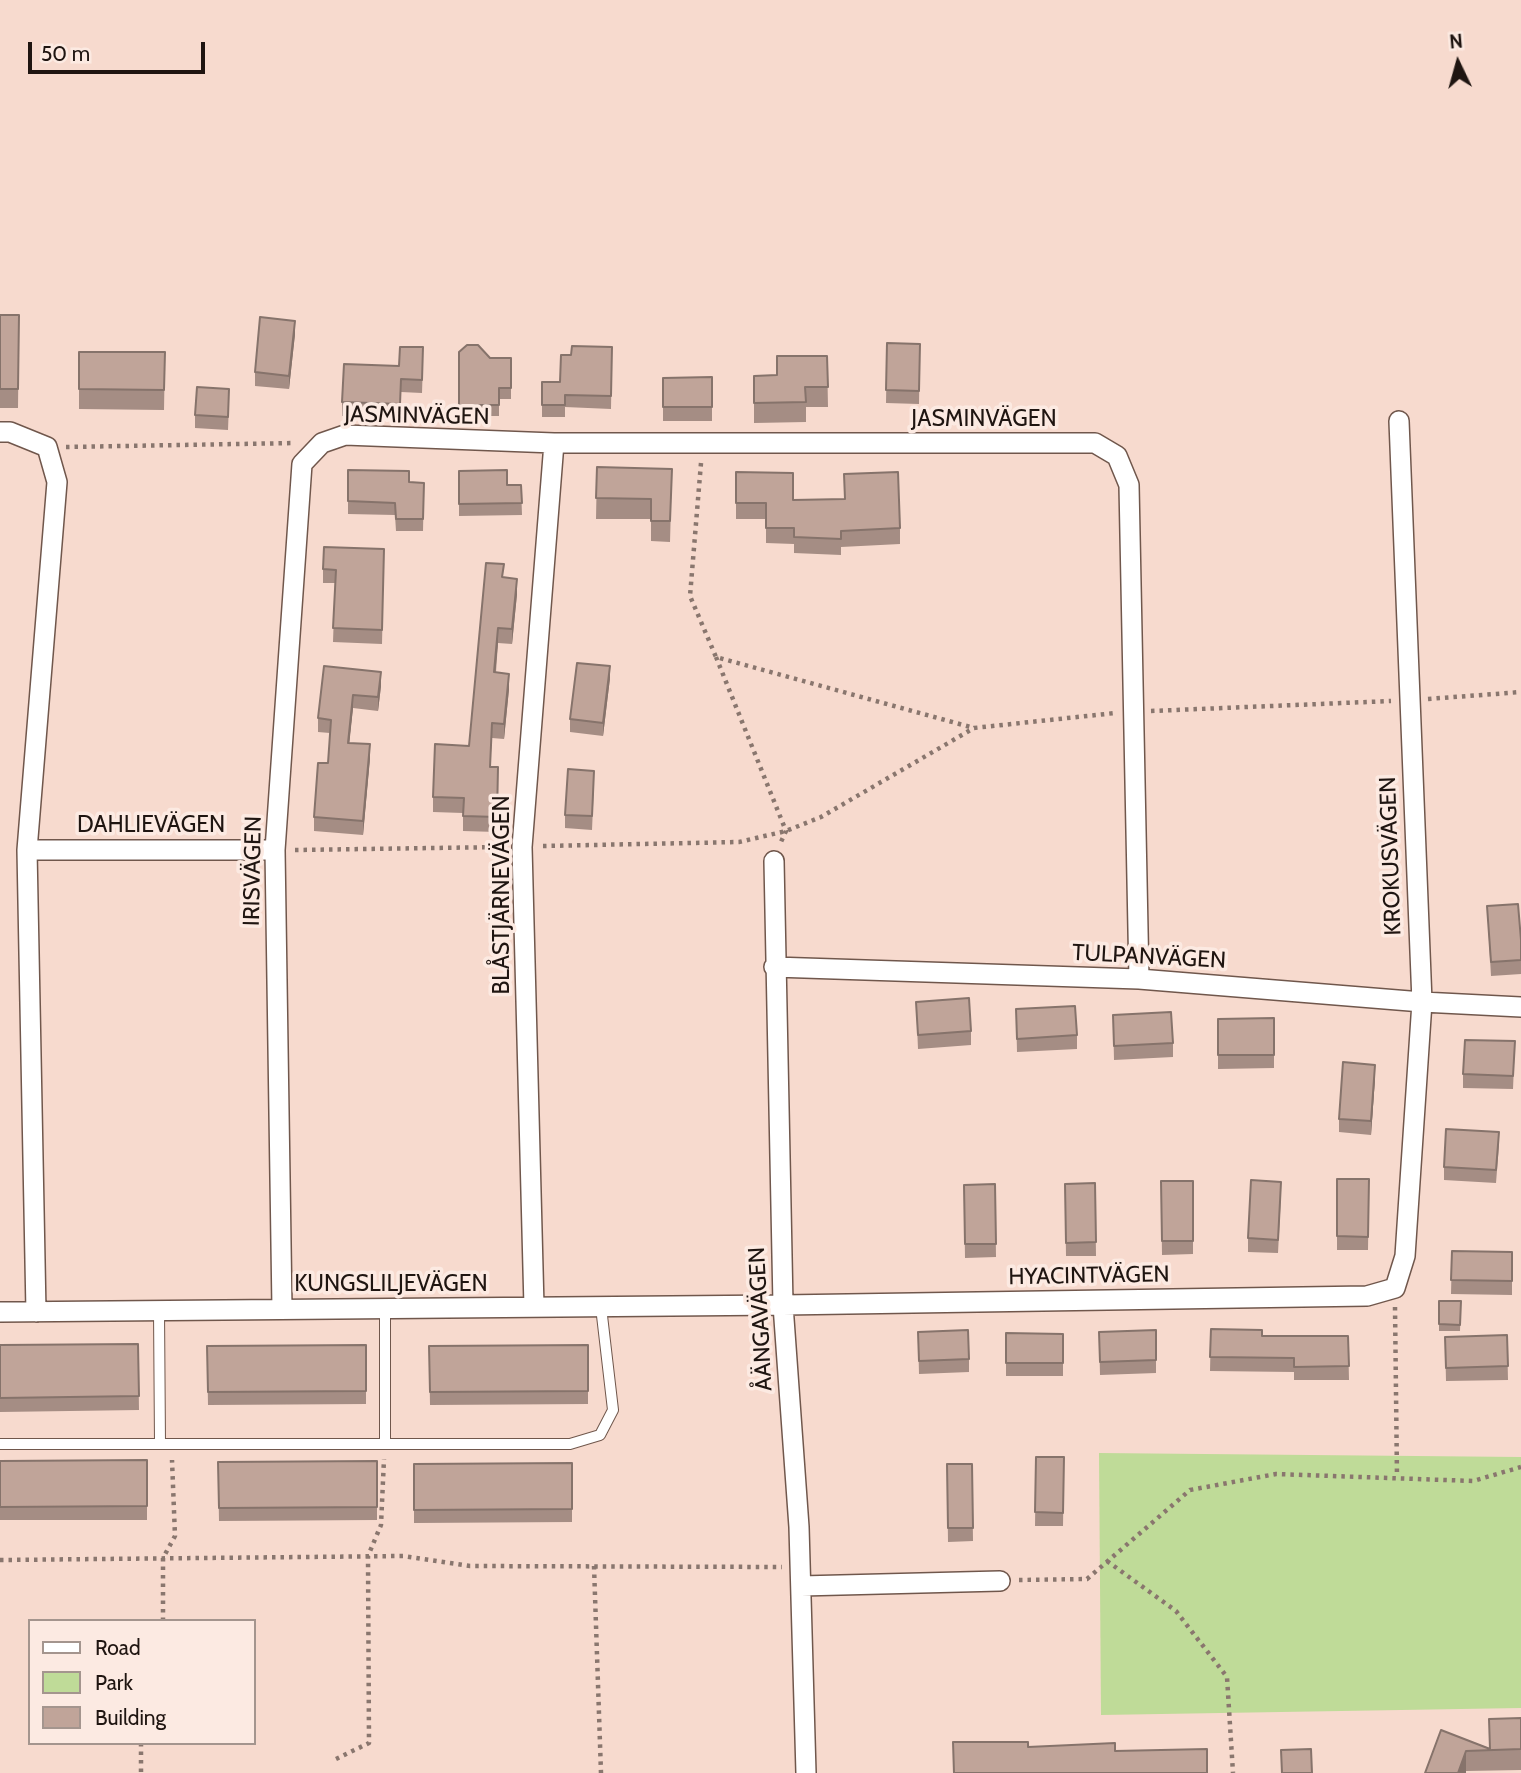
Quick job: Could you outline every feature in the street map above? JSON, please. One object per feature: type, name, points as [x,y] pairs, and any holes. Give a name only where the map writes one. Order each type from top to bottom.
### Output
[{"type":"street","name":"KROKUSVÄGEN","points":[[1395,1287],[1405,1256],[1422,1002],[1399,421]]},
{"type":"street","points":[[0,432],[10,432],[47,447],[57,482],[27,850],[36,1312]]},
{"type":"street","name":"JASMINVÄGEN","points":[[322,443],[345,435],[554,443],[1095,443],[1117,456],[1129,485],[1139,979]]},
{"type":"street","name":"IRISVÄGEN","points":[[282,1309],[275,850],[302,464],[322,443]]},
{"type":"street","name":"BLÅSTJÄRNEVÄGEN","points":[[534,1307],[522,847],[554,443]]},
{"type":"street","name":"DAHLIEVÄGEN","points":[[27,850],[275,850]]},
{"type":"street","name":"ÅÄNGAVÄGEN","points":[[774,861],[774,967],[783,1305],[801,1576],[806,1773]]},
{"type":"street","name":"TULPANVÄGEN","points":[[774,967],[1139,979],[1422,1002],[1521,1007]]},
{"type":"street","name":"HYACINTVÄGEN","points":[[783,1305],[1367,1296],[1395,1287]]},
{"type":"street","name":"KUNGSLILJEVÄGEN","points":[[0,1312],[783,1305]]},
{"type":"street","points":[[801,1576],[1000,1581]]},
{"type":"lane","points":[[0,1444],[570,1444],[600,1435],[613,1410],[601,1307]]},
{"type":"lane","points":[[385,1308],[385,1444]]},
{"type":"lane","points":[[159,1310],[166,1444]]},
{"type":"path","points":[[47,447],[322,443]]},
{"type":"path","points":[[702,443],[690,596],[786,831]]},
{"type":"path","points":[[716,657],[974,728],[1134,711],[1409,701],[1521,692]]},
{"type":"path","points":[[275,850],[739,842],[786,831],[821,817],[974,728]]},
{"type":"path","points":[[1395,1287],[1397,1478]]},
{"type":"path","points":[[163,1619],[163,1558],[175,1536],[166,1444]]},
{"type":"path","points":[[336,1759],[369,1743],[368,1556],[381,1525],[385,1444]]},
{"type":"path","points":[[1000,1581],[1087,1579],[1190,1490],[1276,1474],[1473,1481],[1521,1467]]},
{"type":"path","points":[[0,1560],[403,1556],[470,1566],[594,1566],[801,1576]]},
{"type":"path","points":[[1107,1561],[1175,1611],[1227,1677],[1233,1773]]},
{"type":"path","points":[[594,1566],[601,1773]]},
{"type":"path","points":[[141,1745],[141,1773]]},
{"type":"green space","points":[[1099,1453],[1521,1457],[1521,1708],[1101,1715]]},
{"type":"building","points":[[0,315],[19,315],[18,389],[0,389]]},
{"type":"building","points":[[260,317],[295,321],[289,376],[255,372]]},
{"type":"building","points":[[887,343],[920,344],[919,391],[886,390]]},
{"type":"building","points":[[467,345],[478,345],[490,358],[511,358],[511,388],[499,388],[499,405],[459,405],[459,352]]},
{"type":"building","points":[[572,346],[612,347],[611,396],[565,395],[565,405],[542,405],[542,382],[560,382],[561,355],[571,355]]},
{"type":"building","points":[[400,347],[423,347],[422,380],[401,379],[400,404],[342,402],[344,364],[399,366]]},
{"type":"building","points":[[79,352],[165,352],[164,390],[79,389]]},
{"type":"building","points":[[777,356],[827,356],[828,387],[805,387],[806,402],[754,403],[754,376],[777,375]]},
{"type":"building","points":[[712,377],[712,407],[663,407],[663,378]]},
{"type":"building","points":[[197,387],[229,389],[228,417],[195,415]]},
{"type":"building","points":[[597,467],[672,469],[670,521],[651,521],[651,499],[596,498]]},
{"type":"building","points":[[348,470],[409,471],[409,482],[424,483],[423,519],[396,519],[395,503],[348,501]]},
{"type":"building","points":[[507,470],[507,485],[521,485],[522,503],[459,504],[459,471]]},
{"type":"building","points":[[736,472],[793,473],[793,500],[845,499],[844,474],[898,472],[900,528],[841,531],[841,539],[794,537],[794,528],[766,528],[766,503],[736,503]]},
{"type":"building","points":[[324,547],[384,549],[382,630],[333,628],[336,570],[323,569]]},
{"type":"building","points":[[486,563],[504,564],[502,577],[517,579],[512,629],[498,628],[494,672],[509,674],[504,724],[492,723],[490,767],[498,767],[497,817],[463,816],[464,798],[433,797],[435,744],[469,746]]},
{"type":"building","points":[[577,663],[610,666],[603,723],[570,719]]},
{"type":"building","points":[[324,666],[381,672],[378,697],[353,695],[348,743],[370,744],[363,821],[314,817],[318,763],[328,763],[331,720],[318,718]]},
{"type":"building","points":[[568,769],[594,771],[592,816],[565,815]]},
{"type":"building","points":[[1518,904],[1521,960],[1491,962],[1487,906]]},
{"type":"building","points":[[969,998],[971,1031],[918,1035],[916,1002]]},
{"type":"building","points":[[1075,1006],[1077,1035],[1017,1039],[1016,1009]]},
{"type":"building","points":[[1171,1012],[1173,1043],[1114,1046],[1113,1015]]},
{"type":"building","points":[[1274,1018],[1274,1055],[1218,1055],[1218,1019]]},
{"type":"building","points":[[1465,1040],[1515,1041],[1513,1076],[1463,1074]]},
{"type":"building","points":[[1343,1062],[1375,1065],[1371,1121],[1339,1119]]},
{"type":"building","points":[[1446,1129],[1499,1132],[1496,1170],[1444,1167]]},
{"type":"building","points":[[1337,1179],[1369,1179],[1368,1237],[1337,1236]]},
{"type":"building","points":[[1251,1180],[1281,1182],[1278,1240],[1248,1238]]},
{"type":"building","points":[[1161,1181],[1193,1181],[1193,1241],[1162,1241]]},
{"type":"building","points":[[1095,1183],[1096,1242],[1066,1243],[1065,1184]]},
{"type":"building","points":[[995,1184],[996,1244],[965,1244],[964,1185]]},
{"type":"building","points":[[1452,1251],[1512,1252],[1512,1281],[1451,1280]]},
{"type":"building","points":[[1439,1301],[1461,1301],[1460,1325],[1439,1324]]},
{"type":"building","points":[[1211,1329],[1262,1330],[1262,1336],[1348,1336],[1349,1366],[1294,1367],[1294,1358],[1210,1357]]},
{"type":"building","points":[[968,1330],[969,1359],[919,1361],[918,1332]]},
{"type":"building","points":[[1156,1330],[1156,1360],[1100,1362],[1099,1332]]},
{"type":"building","points":[[1006,1333],[1063,1334],[1063,1363],[1006,1363]]},
{"type":"building","points":[[1507,1335],[1508,1366],[1446,1368],[1445,1337]]},
{"type":"building","points":[[138,1344],[139,1396],[0,1398],[0,1345]]},
{"type":"building","points":[[366,1345],[366,1391],[208,1392],[207,1346]]},
{"type":"building","points":[[588,1345],[588,1391],[430,1392],[429,1346]]},
{"type":"building","points":[[1036,1457],[1064,1457],[1063,1513],[1035,1512]]},
{"type":"building","points":[[147,1460],[147,1506],[0,1507],[0,1461]]},
{"type":"building","points":[[377,1461],[377,1507],[219,1508],[218,1462]]},
{"type":"building","points":[[572,1463],[572,1509],[414,1510],[414,1464]]},
{"type":"building","points":[[947,1464],[972,1464],[973,1528],[948,1528]]},
{"type":"building","points":[[1521,1718],[1521,1749],[1466,1751],[1458,1773],[1425,1773],[1441,1730],[1490,1749],[1489,1719]]},
{"type":"building","points":[[953,1742],[1028,1742],[1028,1747],[1115,1743],[1115,1751],[1207,1749],[1207,1773],[954,1773]]},
{"type":"building","points":[[1311,1749],[1312,1773],[1282,1773],[1281,1750]]}]
